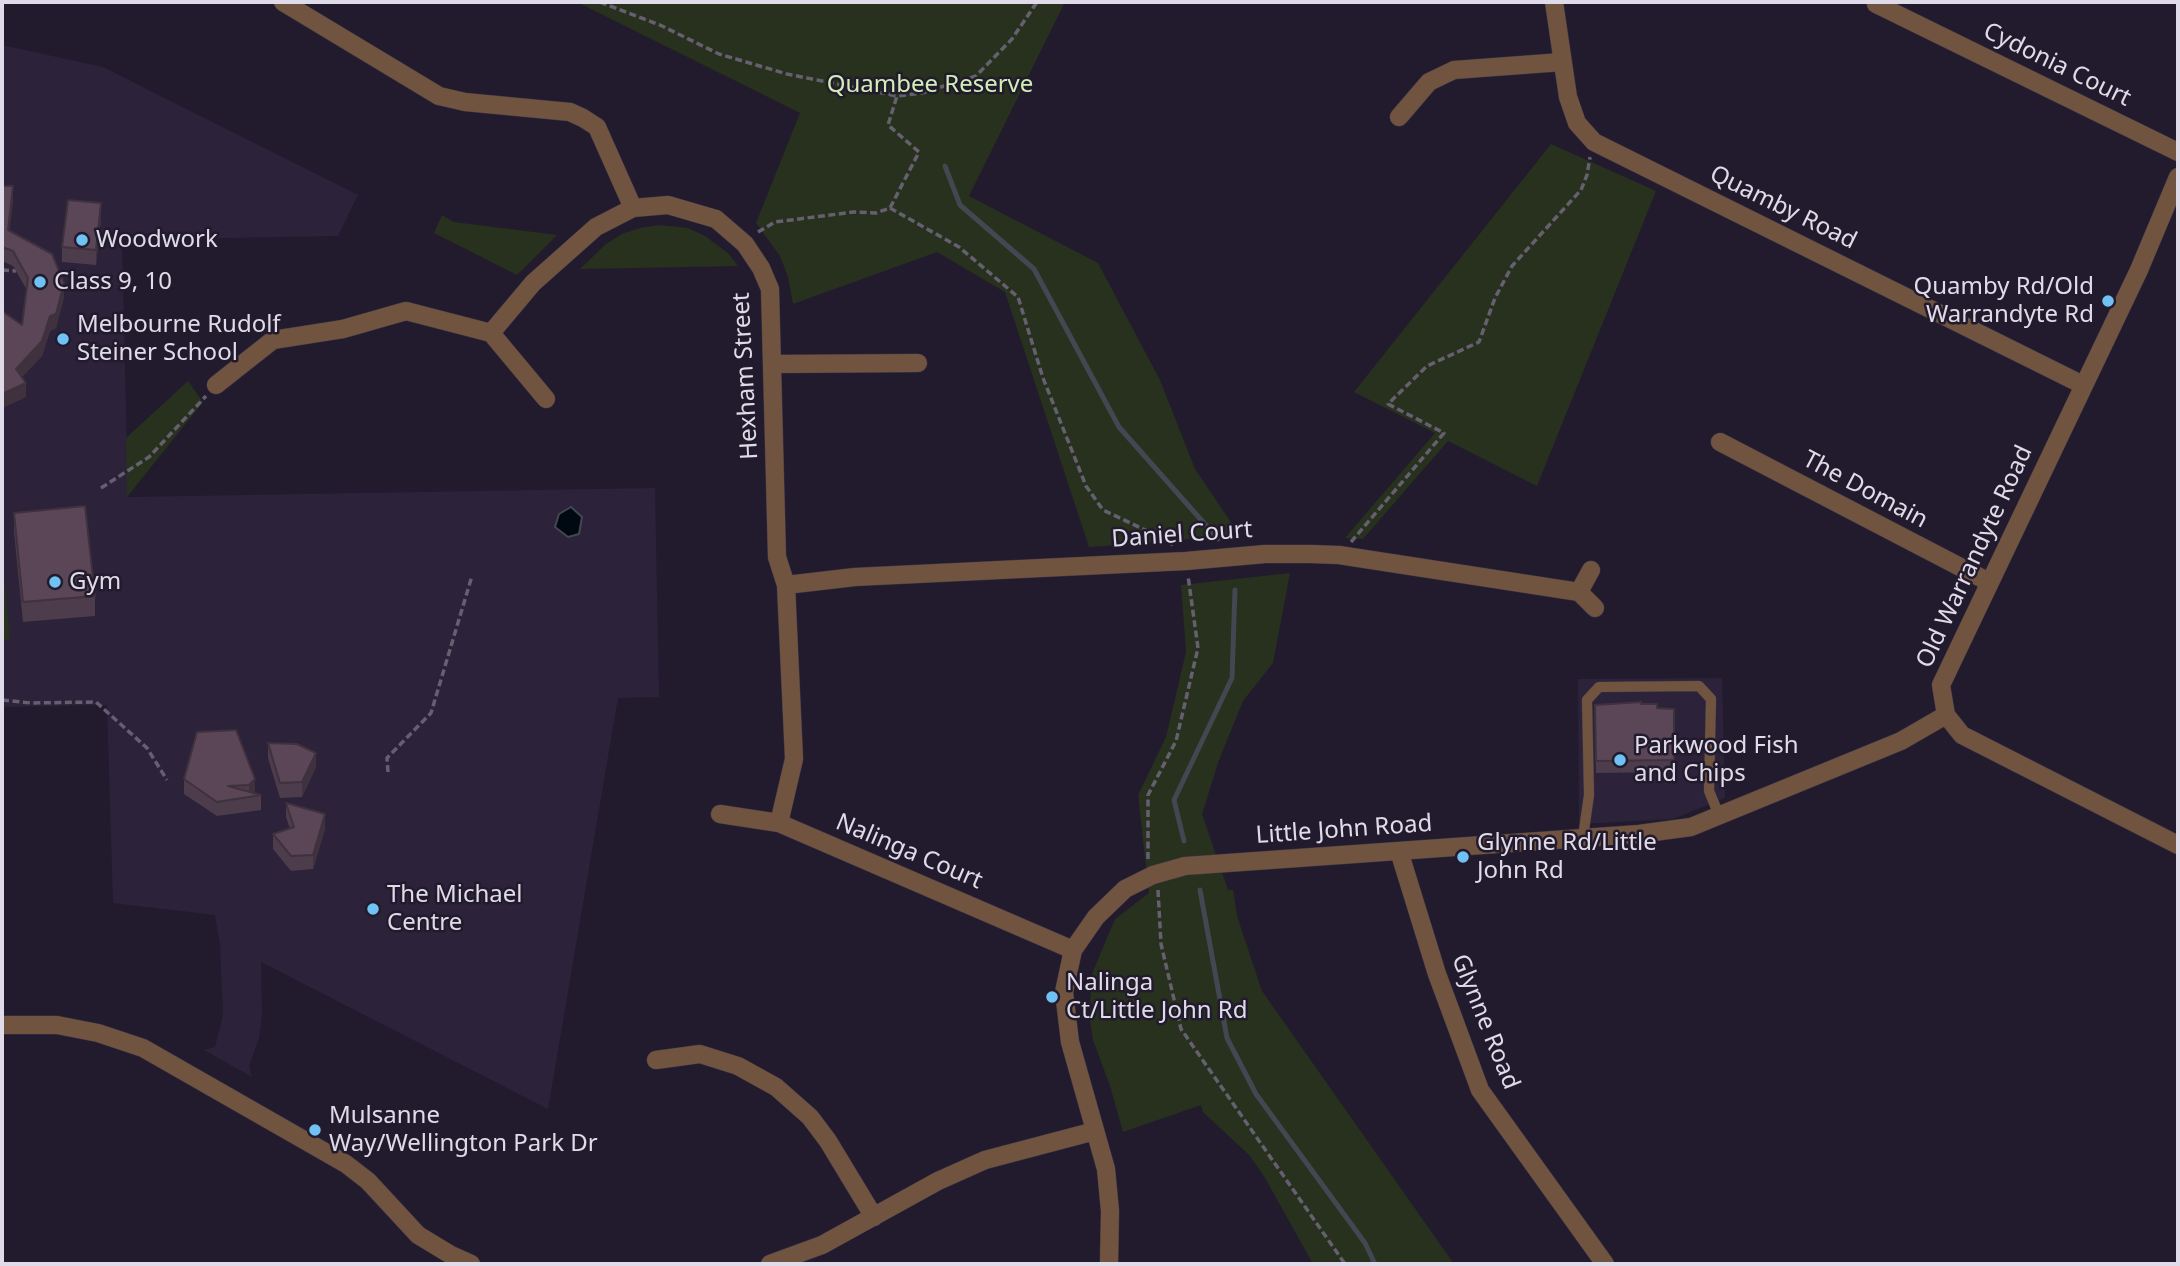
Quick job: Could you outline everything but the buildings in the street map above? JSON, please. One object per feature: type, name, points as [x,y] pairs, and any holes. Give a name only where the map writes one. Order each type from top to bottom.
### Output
[{"type":"street","points":[[283,2],[439,96],[465,102],[570,112],[583,118],[597,127],[633,208]]},
{"type":"street","name":"Quamby Road","points":[[1554,2],[1568,97],[1577,123],[1594,142],[2083,385]]},
{"type":"street","name":"Cydonia Court","points":[[1876,4],[2178,152]]},
{"type":"street","points":[[1399,117],[1429,82],[1454,70],[1562,62]]},
{"type":"street","name":"Old Warrandyte Road","points":[[1947,715],[1941,684],[2139,270],[2178,177]]},
{"type":"street","name":"Hexham Street","points":[[491,333],[533,283],[596,227],[633,208],[668,205],[716,219],[745,244],[761,268],[770,289],[777,557],[786,585],[794,759],[779,823]]},
{"type":"street","points":[[216,385],[272,340],[343,329],[406,311],[491,333],[546,399]]},
{"type":"street","points":[[773,364],[918,363]]},
{"type":"street","name":"The Domain","points":[[1720,442],[1989,582]]},
{"type":"street","name":"Daniel Court","points":[[786,585],[855,577],[1186,561],[1265,554],[1339,555],[1580,592]]},
{"type":"street","points":[[1591,570],[1580,592],[1595,608]]},
{"type":"street","points":[[1947,715],[1962,735],[2178,845]]},
{"type":"street","name":"Little John Road","points":[[1109,1264],[1110,1211],[1106,1170],[1070,1042],[1064,992],[1073,950],[1096,918],[1125,889],[1153,875],[1185,866],[1583,838],[1691,827],[1901,741],[1947,715]]},
{"type":"street","name":"Nalinga Court","points":[[720,814],[779,823],[1073,950]]},
{"type":"street","name":"Glynne Road","points":[[1399,851],[1437,975],[1480,1090],[1605,1264]]},
{"type":"street","points":[[2,1025],[57,1025],[98,1032],[143,1048],[346,1164],[368,1181],[418,1234],[449,1260],[471,1264]]},
{"type":"street","points":[[656,1060],[700,1054],[738,1066],[776,1087],[810,1117],[828,1141],[874,1217]]},
{"type":"street","points":[[770,1264],[822,1245],[937,1181],[985,1160],[1095,1132]]},
{"type":"lane","points":[[1583,838],[1589,794],[1587,700],[1599,687],[1699,686],[1711,699],[1709,791],[1719,816]]},
{"type":"path","points":[[600,2],[660,25],[719,54],[787,74],[897,96],[922,93],[976,76],[1012,40],[1037,2]]},
{"type":"path","points":[[745,244],[756,233],[775,222],[854,212],[876,213],[890,208],[919,152],[888,125],[897,96]]},
{"type":"path","points":[[1339,555],[1444,433],[1388,404],[1427,366],[1479,342],[1495,298],[1512,266],[1581,190],[1587,176],[1594,142]]},
{"type":"path","points":[[890,208],[959,247],[1018,297],[1043,378],[1086,486],[1103,510],[1166,540],[1179,551]]},
{"type":"path","points":[[2,270],[16,271]]},
{"type":"path","points":[[101,488],[149,457],[216,385]]},
{"type":"path","points":[[1148,860],[1148,795],[1176,741],[1198,648],[1188,575]]},
{"type":"path","points":[[388,772],[387,758],[431,713],[472,576]]},
{"type":"path","points":[[2,700],[31,703],[96,702],[147,748],[167,780]]},
{"type":"path","points":[[1159,891],[1161,944],[1181,1029],[1345,1264]]},
{"type":"shaded area","points":[[2,45],[103,67],[358,195],[338,236],[122,240],[128,497],[655,488],[659,697],[618,698],[548,1109],[261,962],[262,1016],[259,1038],[249,1066],[252,1077],[204,1050],[215,1047],[223,1015],[220,946],[215,915],[113,903],[107,705],[2,707]]},
{"type":"shaded area","points":[[571,507],[582,517],[579,534],[568,537],[555,527],[559,514]]},
{"type":"shaded area","points":[[1722,678],[1725,798],[1673,819],[1579,824],[1578,679]]},
{"type":"green space","name":"Quambee Reserve","points":[[577,2],[1065,2],[969,196],[1098,263],[1160,380],[1195,469],[1239,534],[1089,547],[1005,292],[937,252],[793,304],[788,277],[780,256],[756,223],[800,113]]},
{"type":"green space","points":[[1551,144],[1656,191],[1537,486],[1448,441],[1363,539],[1345,538],[1435,433],[1354,392]]},
{"type":"green space","points":[[442,215],[454,222],[557,235],[517,275],[434,233]]},
{"type":"green space","points":[[659,225],[688,228],[705,236],[728,253],[738,266],[580,269],[606,244],[622,234]]},
{"type":"green space","points":[[188,381],[203,402],[127,497],[126,438]]},
{"type":"green space","points":[[2,557],[10,639],[2,640]]},
{"type":"green space","points":[[1290,573],[1273,663],[1243,701],[1219,760],[1202,814],[1228,890],[1233,890],[1237,916],[1262,991],[1454,1264],[1313,1264],[1264,1176],[1249,1155],[1203,1112],[1201,1105],[1123,1132],[1093,1040],[1090,1020],[1091,976],[1115,919],[1149,893],[1138,795],[1166,737],[1186,652],[1181,585]]},
{"type":"waterway","points":[[945,166],[960,205],[1034,269],[1119,427],[1218,539]]},
{"type":"waterway","points":[[1184,841],[1174,800],[1232,678],[1235,590]]},
{"type":"waterway","points":[[1200,890],[1227,1038],[1256,1094],[1365,1243],[1375,1264]]},
{"type":"place","name":"Woodwork","points":[[82,240]]},
{"type":"place","name":"Class 9, 10","points":[[40,282]]},
{"type":"place","name":"Quamby Rd/Old Warrandyte Rd","points":[[2108,301]]},
{"type":"place","name":"Melbourne Rudolf Steiner School","points":[[63,339]]},
{"type":"place","name":"Gym","points":[[55,582]]},
{"type":"place","name":"Parkwood Fish and Chips","points":[[1620,760]]},
{"type":"place","name":"Glynne Rd/Little John Rd","points":[[1463,857]]},
{"type":"place","name":"The Michael Centre","points":[[373,909]]},
{"type":"place","name":"Nalinga Ct/Little John Rd","points":[[1052,997]]},
{"type":"place","name":"Mulsanne Way/Wellington Park Dr","points":[[315,1130]]}]
